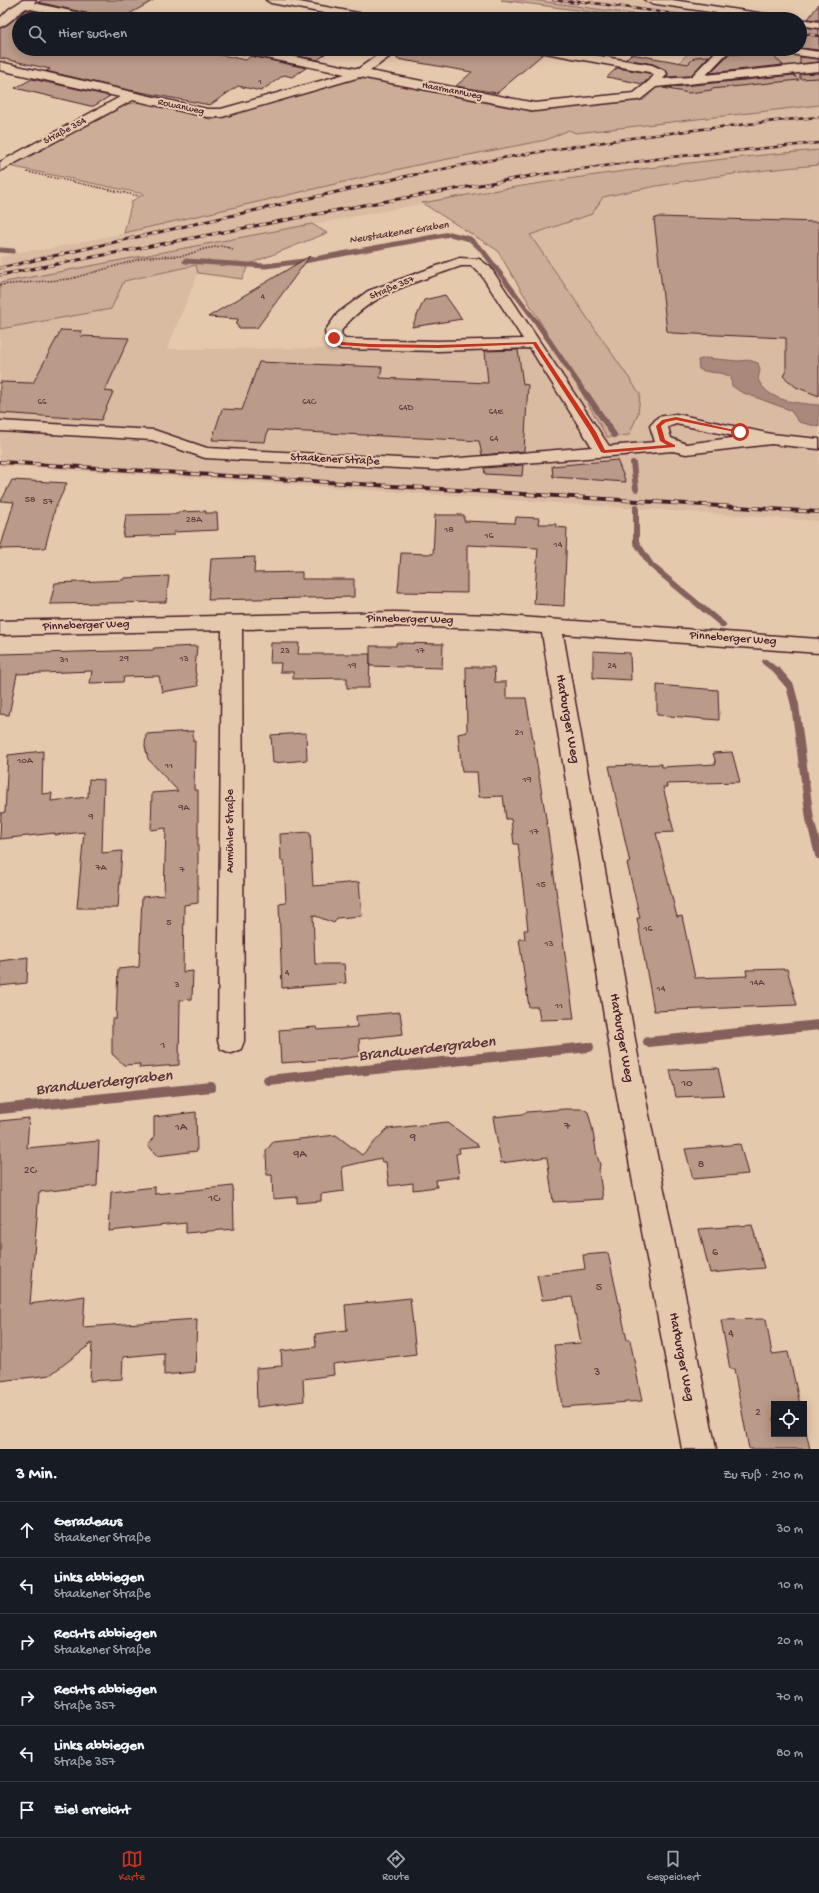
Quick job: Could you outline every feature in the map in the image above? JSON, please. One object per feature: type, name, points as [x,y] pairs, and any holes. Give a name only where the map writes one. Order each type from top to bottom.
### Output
[{"type":"street","points":[[271,0],[336,12]]},
{"type":"street","points":[[650,0],[731,12]]},
{"type":"street","points":[[15,12],[27,2],[66,12]]},
{"type":"street","points":[[0,24],[12,14]]},
{"type":"street","points":[[807,23],[819,25]]},
{"type":"street","points":[[807,53],[819,55]]},
{"type":"street","name":"Haarmannweg","points":[[273,56],[534,107],[637,96],[653,84],[661,74],[652,69],[579,56]]},
{"type":"street","points":[[360,73],[384,56]]},
{"type":"street","points":[[694,80],[718,56]]},
{"type":"street","name":"Rowanweg","points":[[0,66],[207,113],[222,113],[360,73]]},
{"type":"street","points":[[653,84],[694,80],[722,73],[819,68]]},
{"type":"street","name":"Straße 354","points":[[1,166],[130,96]]},
{"type":"street","name":"Straße 357","points":[[534,343],[438,346],[341,344],[334,338],[333,331],[344,316],[373,294],[459,262],[474,262],[485,270],[534,343],[593,432],[604,452]]},
{"type":"street","name":"Staakener Straße","points":[[771,439],[733,445],[686,449],[673,446],[663,441],[658,426],[664,421],[676,419],[771,439],[819,444]]},
{"type":"street","name":"Staakener Straße","points":[[0,426],[154,435],[205,453],[437,465],[673,446]]},
{"type":"street","name":"Pinneberger Weg","points":[[0,628],[395,619],[551,626],[819,646]]},
{"type":"street","name":"Aumühler Straße","points":[[231,1041],[232,622]]},
{"type":"street","name":"Harburger Weg","points":[[551,626],[630,1090],[699,1449]]},
{"type":"path","points":[[1,166],[139,196]]},
{"type":"path","points":[[0,285],[70,278],[147,257],[183,256],[204,249],[221,246],[230,248],[234,251]]},
{"type":"shaded area","points":[[501,0],[532,0],[618,12],[591,12]]},
{"type":"shaded area","points":[[532,0],[634,0],[721,12],[618,12]]},
{"type":"shaded area","points":[[807,38],[819,40],[819,105],[576,133],[569,130],[546,140],[417,165],[124,233],[132,201],[144,194],[9,166],[128,104],[143,102],[197,114],[211,120],[355,79],[371,78],[534,111],[644,100],[685,56],[807,56]]},
{"type":"shaded area","points":[[819,105],[819,150],[642,168],[522,185],[0,283],[0,257],[30,250],[43,250],[124,233],[417,165],[546,140],[569,130],[576,133]]},
{"type":"shaded area","points":[[819,150],[819,165],[710,177],[603,197],[592,214],[530,235],[640,394],[638,414],[629,435],[607,437],[497,250],[422,203],[521,186],[670,165]]},
{"type":"shaded area","points":[[819,165],[819,521],[0,466],[0,329],[110,309],[124,281],[197,265],[198,273],[167,349],[556,348],[607,437],[640,394],[529,235],[592,214],[603,197],[647,187],[740,173]]},
{"type":"shaded area","points":[[312,224],[327,233],[249,264],[242,279],[198,273],[196,265],[124,281],[111,309],[0,329],[0,283]]},
{"type":"shaded area","points":[[705,358],[738,361],[749,360],[758,363],[760,370],[758,379],[763,387],[776,397],[793,402],[819,405],[819,427],[799,422],[790,410],[741,392],[732,386],[731,377],[727,375],[707,372],[699,369],[698,360]]},
{"type":"building","points":[[42,0],[154,0],[133,12],[81,12],[38,2]]},
{"type":"building","points":[[819,4],[819,20],[808,19]]},
{"type":"building","points":[[26,10],[36,12],[23,12]]},
{"type":"building","points":[[12,21],[12,56],[226,56],[246,60],[251,56],[306,68],[292,77],[284,75],[261,91],[238,86],[210,105],[124,89],[46,71],[50,69],[0,58],[0,28]]},
{"type":"building","points":[[807,28],[819,29],[819,50],[807,49]]},
{"type":"building","points":[[298,56],[323,56],[318,60]]},
{"type":"building","points":[[397,56],[541,56],[497,93],[456,86],[472,72],[397,59]]},
{"type":"building","points":[[629,56],[642,56],[688,64],[695,57],[709,56],[690,76],[666,77],[668,74],[666,70],[653,64],[626,59]]},
{"type":"building","points":[[727,56],[773,56],[783,65],[710,73]]},
{"type":"building","points":[[800,57],[819,59],[819,62],[800,64]]},
{"type":"building","points":[[617,68],[652,75],[643,84],[607,77]]},
{"type":"building","points":[[819,73],[819,78],[800,79],[800,74]]},
{"type":"building","points":[[794,75],[799,80],[711,89],[712,90],[689,93],[663,88]]},
{"type":"building","points":[[32,79],[110,96],[94,106],[90,106],[15,88]]},
{"type":"building","points":[[658,217],[819,222],[819,396],[796,387],[783,376],[786,371],[786,338],[672,333],[667,331],[654,219]]},
{"type":"building","points":[[310,256],[257,328],[238,328],[238,325],[236,325],[238,319],[208,317]]},
{"type":"building","points":[[445,295],[462,319],[412,327],[424,300]]},
{"type":"building","points":[[61,330],[82,331],[80,336],[129,338],[105,391],[113,392],[101,420],[0,413],[0,382],[33,383]]},
{"type":"building","points":[[518,350],[523,384],[528,385],[524,451],[482,455],[479,441],[268,430],[265,442],[212,440],[222,409],[242,410],[259,362],[382,367],[380,378],[488,383],[485,351]]},
{"type":"building","points":[[617,460],[626,482],[553,477],[552,466]]},
{"type":"building","points":[[523,465],[522,476],[485,474],[484,468]]},
{"type":"building","points":[[12,480],[67,483],[55,509],[45,548],[0,549],[14,502],[1,501]]},
{"type":"building","points":[[206,511],[205,513],[217,513],[218,530],[174,532],[174,535],[123,537],[126,515],[178,514],[178,512]]},
{"type":"building","points":[[435,515],[464,515],[464,521],[515,523],[516,517],[539,518],[538,524],[556,524],[556,527],[567,528],[564,606],[534,604],[538,548],[467,545],[467,593],[398,592],[401,553],[433,554]]},
{"type":"building","points":[[255,557],[254,573],[302,572],[302,579],[354,579],[354,597],[208,600],[211,559]]},
{"type":"building","points":[[169,576],[166,602],[50,604],[55,583]]},
{"type":"building","points":[[271,643],[299,643],[298,654],[370,654],[369,688],[347,688],[347,678],[293,679],[293,672],[280,672],[281,663],[270,663]]},
{"type":"building","points":[[396,643],[443,644],[442,668],[370,666],[370,646],[396,646]]},
{"type":"building","points":[[197,646],[195,670],[198,686],[162,692],[159,676],[124,677],[123,682],[90,683],[92,671],[17,674],[9,715],[0,714],[0,654],[153,650],[154,648]]},
{"type":"building","points":[[593,651],[630,653],[631,680],[593,678]]},
{"type":"building","points":[[466,667],[494,667],[495,682],[506,682],[506,698],[526,698],[546,818],[574,1019],[540,1020],[538,1007],[529,1007],[519,939],[525,939],[524,930],[528,930],[518,844],[514,844],[511,819],[506,819],[503,796],[479,797],[477,772],[462,772],[458,734],[467,732]]},
{"type":"building","points":[[657,685],[718,690],[719,720],[657,715]]},
{"type":"building","points":[[193,731],[193,741],[195,741],[194,790],[198,790],[198,903],[184,905],[183,972],[193,971],[192,999],[180,1000],[179,1065],[139,1068],[140,1064],[124,1065],[112,1054],[112,1019],[116,1019],[118,969],[139,967],[142,897],[164,895],[166,828],[151,830],[152,793],[178,791],[148,759],[145,746],[146,734]]},
{"type":"building","points":[[306,733],[307,760],[273,763],[271,735]]},
{"type":"building","points":[[43,751],[42,794],[52,793],[51,801],[88,797],[89,779],[104,780],[102,853],[122,851],[118,908],[77,908],[84,832],[55,835],[55,833],[0,839],[1,813],[5,812],[8,755]]},
{"type":"building","points":[[732,752],[740,782],[666,784],[667,787],[663,787],[674,832],[656,833],[677,917],[682,916],[695,978],[747,976],[746,970],[787,969],[797,1005],[654,1011],[637,918],[640,918],[627,863],[630,863],[609,766],[661,764],[662,767],[716,764],[713,753]]},
{"type":"building","points":[[310,832],[313,886],[359,882],[362,916],[337,918],[334,923],[313,915],[315,964],[344,964],[346,983],[282,988],[279,904],[286,903],[284,861],[281,861],[280,834]]},
{"type":"building","points":[[28,957],[27,983],[0,986],[0,961]]},
{"type":"building","points":[[400,1012],[403,1034],[359,1039],[360,1056],[340,1059],[281,1063],[279,1030],[316,1027],[317,1030],[357,1027],[356,1016]]},
{"type":"building","points":[[718,1068],[724,1095],[676,1097],[670,1070]]},
{"type":"building","points":[[583,1109],[588,1112],[600,1164],[599,1171],[603,1199],[553,1202],[547,1157],[501,1163],[493,1117],[522,1114],[527,1112]]},
{"type":"building","points":[[196,1112],[197,1151],[157,1156],[148,1145],[154,1138],[154,1117]]},
{"type":"building","points":[[29,1118],[27,1148],[99,1141],[97,1186],[39,1192],[30,1304],[85,1296],[83,1327],[197,1319],[195,1372],[164,1375],[164,1353],[123,1357],[122,1379],[90,1381],[92,1343],[50,1375],[0,1381],[0,1121]]},
{"type":"building","points":[[447,1122],[479,1146],[459,1148],[460,1153],[456,1154],[459,1177],[436,1180],[437,1187],[413,1190],[413,1183],[389,1186],[386,1162],[382,1162],[381,1158],[342,1167],[344,1191],[321,1194],[321,1201],[297,1203],[297,1197],[273,1199],[272,1175],[267,1175],[266,1151],[273,1142],[336,1135],[362,1155],[387,1129]]},
{"type":"building","points":[[740,1144],[748,1174],[693,1179],[685,1149]]},
{"type":"building","points":[[233,1186],[234,1229],[186,1233],[186,1223],[109,1231],[111,1192],[155,1187],[155,1194]]},
{"type":"building","points":[[752,1225],[764,1268],[710,1273],[699,1229]]},
{"type":"building","points":[[608,1253],[627,1340],[630,1340],[642,1401],[562,1407],[554,1345],[581,1343],[572,1297],[542,1300],[537,1275],[585,1269],[583,1255]]},
{"type":"building","points":[[410,1298],[416,1354],[333,1364],[334,1375],[303,1379],[304,1401],[257,1407],[256,1368],[282,1366],[281,1351],[316,1347],[315,1334],[347,1330],[345,1305]]},
{"type":"building","points":[[766,1319],[772,1354],[788,1352],[799,1401],[771,1401],[771,1437],[807,1436],[810,1449],[749,1449],[734,1369],[730,1369],[721,1320]]},
{"type":"waterway","name":"Neustaakener Graben","points":[[185,261],[265,266],[304,261],[450,234],[470,239],[483,251],[535,320],[587,396]]},
{"type":"waterway","name":"Neustaakener Graben","points":[[0,250],[13,251]]},
{"type":"waterway","name":"Neustaakener Graben","points":[[587,395],[614,435]]},
{"type":"waterway","name":"Neustaakener Graben","points":[[633,463],[636,489]]},
{"type":"waterway","name":"Neustaakener Graben","points":[[636,507],[636,542],[651,565],[723,625]]},
{"type":"waterway","name":"Neustaakener Graben","points":[[765,662],[778,672]]},
{"type":"waterway","name":"Neustaakener Graben","points":[[778,672],[790,686],[795,705],[810,819],[819,855]]},
{"type":"waterway","name":"Brandwerdergraben","points":[[648,1042],[819,1025]]},
{"type":"waterway","name":"Brandwerdergraben","points":[[268,1080],[589,1047]]},
{"type":"waterway","name":"Brandwerdergraben","points":[[0,1109],[211,1087]]},
{"type":"railway","points":[[553,0],[577,3]]},
{"type":"railway","points":[[571,0],[660,12]]},
{"type":"railway","points":[[807,34],[819,36]]},
{"type":"railway","points":[[408,176],[613,140],[716,127],[819,117]]},
{"type":"railway","points":[[536,175],[671,157],[819,143]]},
{"type":"railway","points":[[0,268],[412,175]]},
{"type":"railway","points":[[0,275],[364,205],[536,175]]},
{"type":"railway","points":[[530,176],[536,175]]},
{"type":"railway","points":[[0,462],[819,512]]},
{"type":"route","points":[[334,338],[341,344],[370,345],[438,346],[534,343],[593,432],[604,452],[673,446],[663,441],[659,433],[658,426],[664,421],[676,419],[740,432]]}]
